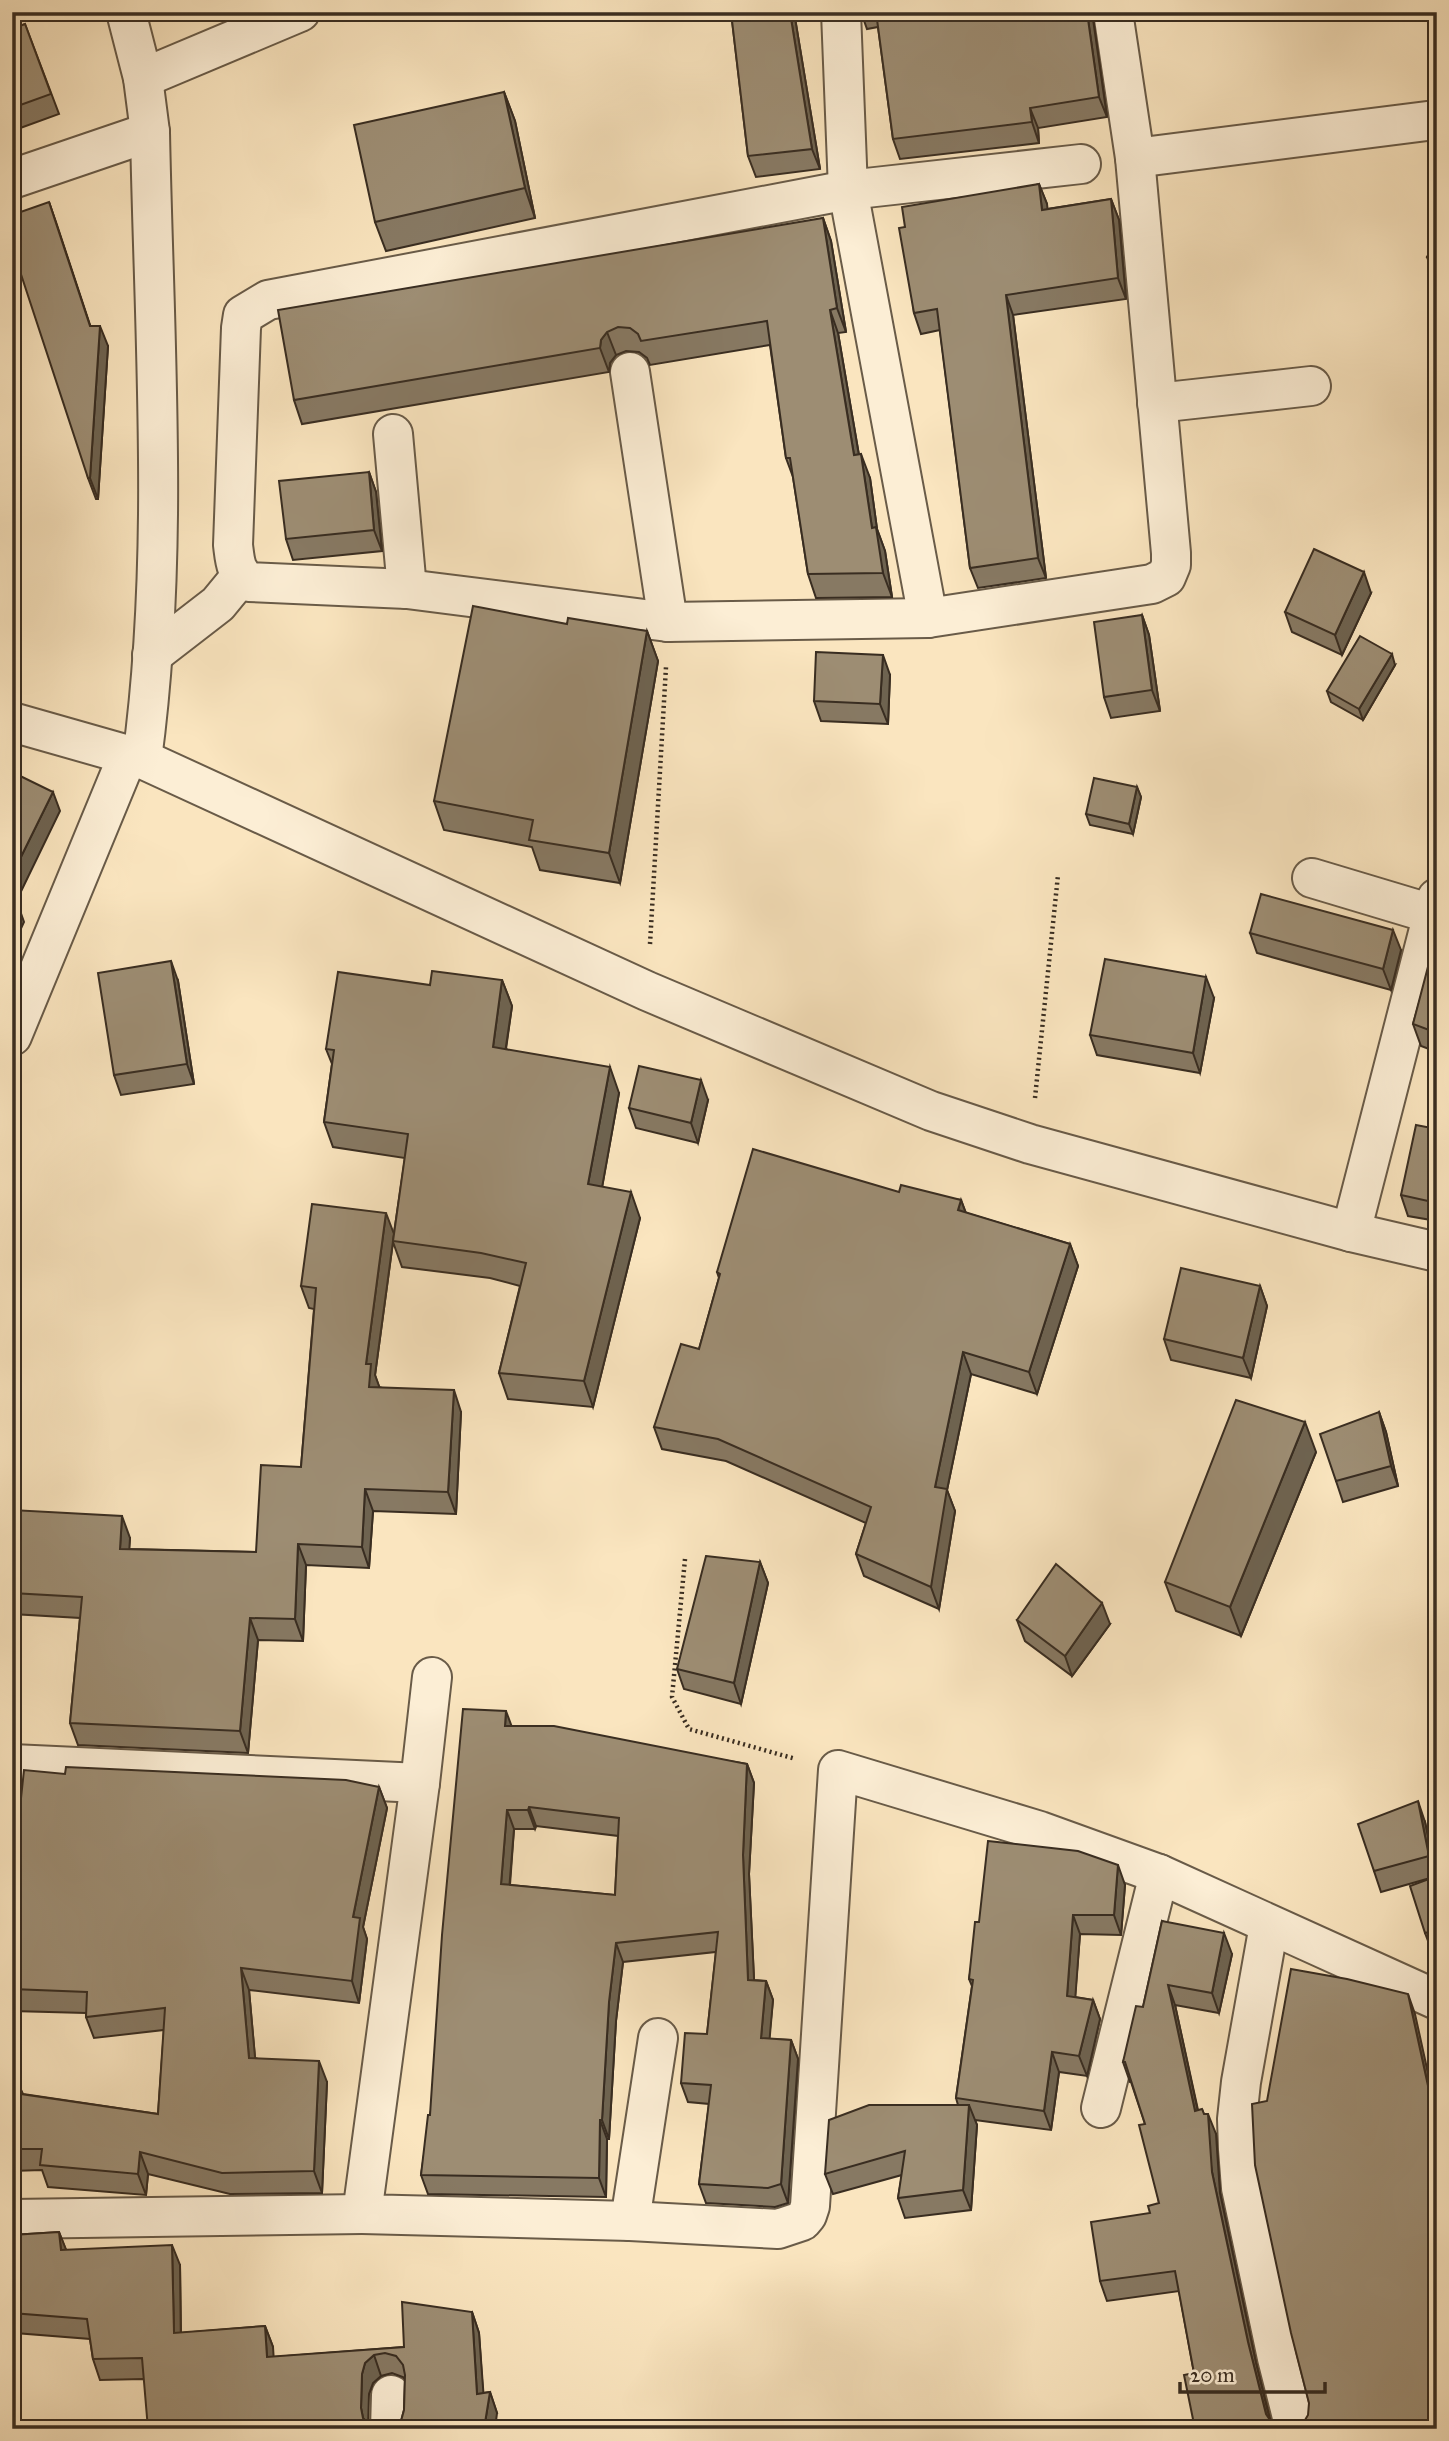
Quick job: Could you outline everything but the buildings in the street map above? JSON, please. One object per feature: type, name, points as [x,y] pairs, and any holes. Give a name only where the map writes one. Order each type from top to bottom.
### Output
[{"type":"street","points":[[12,1036],[135,757],[150,694],[157,576],[150,132],[143,78],[126,12]]},
{"type":"street","points":[[143,78],[300,12]]},
{"type":"street","points":[[841,12],[848,190],[928,618]]},
{"type":"street","points":[[1081,164],[848,190],[268,300],[243,315],[241,328],[233,545],[235,566],[249,582],[407,589],[668,622],[928,618],[1152,584],[1166,577],[1171,565],[1171,553],[1135,158],[1113,12]]},
{"type":"street","points":[[1135,158],[1435,120]]},
{"type":"street","points":[[12,179],[150,132]]},
{"type":"street","points":[[630,372],[668,622]]},
{"type":"street","points":[[1157,403],[1311,386]]},
{"type":"street","points":[[393,434],[407,589]]},
{"type":"street","points":[[152,655],[218,604],[241,576]]},
{"type":"street","points":[[12,722],[135,757],[647,991],[931,1111],[1030,1144],[1350,1232],[1437,1252]]},
{"type":"street","points":[[1312,878],[1434,906],[1350,1232]]},
{"type":"street","points":[[362,2214],[432,1677]]},
{"type":"street","points":[[12,1764],[420,1783]]},
{"type":"street","points":[[12,2218],[362,2214],[630,2221],[778,2229],[802,2221],[807,2215],[838,1770],[1040,1831],[1159,1874],[1437,2000]]},
{"type":"street","points":[[1101,2108],[1159,1874]]},
{"type":"street","points":[[1269,1925],[1241,2082],[1237,2119],[1238,2148],[1241,2188],[1295,2429]]},
{"type":"street","points":[[630,2221],[658,2038]]},
{"type":"path","points":[[647,991],[668,622]]},
{"type":"path","points":[[1030,1144],[1058,875]]},
{"type":"path","points":[[685,1559],[672,1697],[689,1729],[838,1770]]}]
